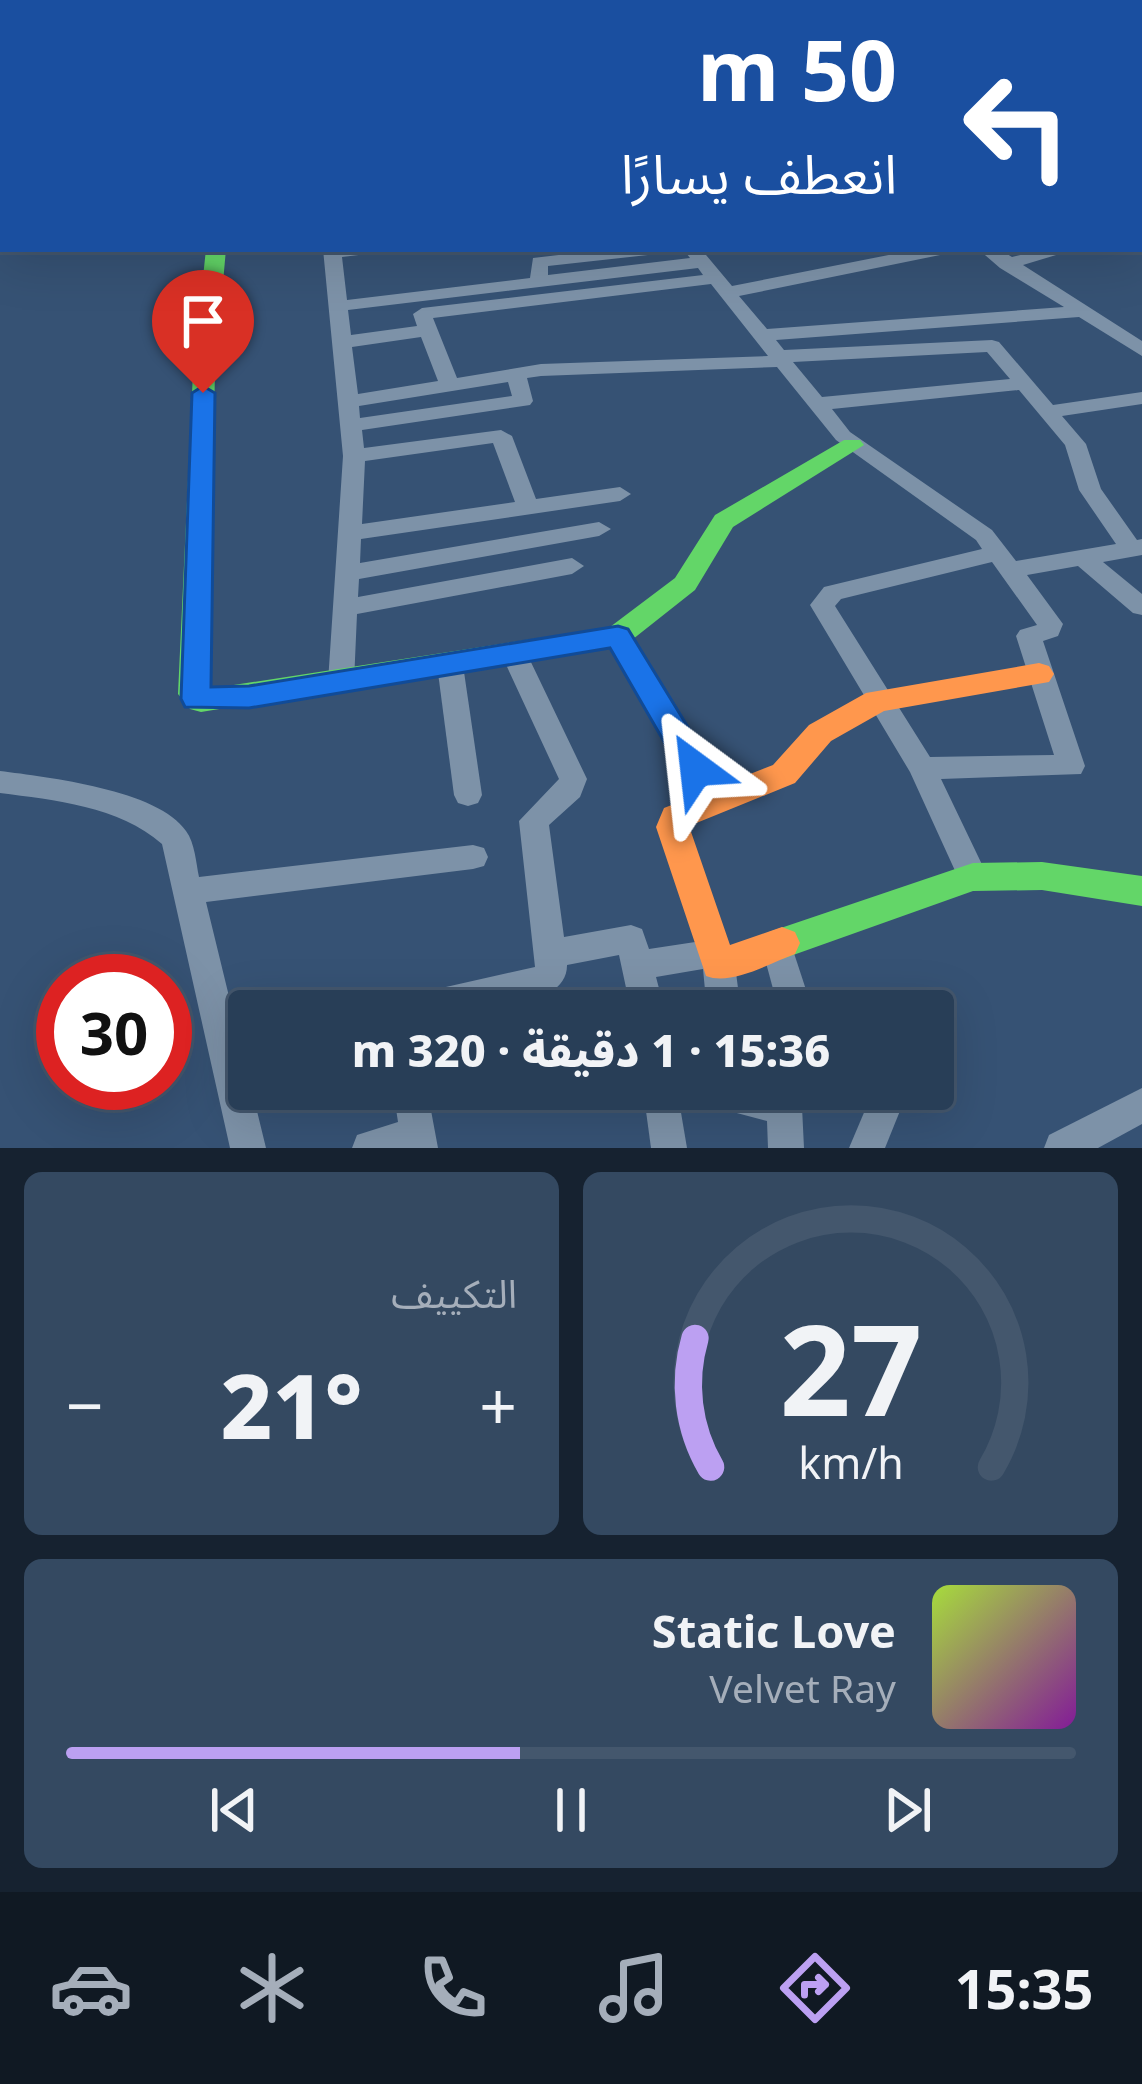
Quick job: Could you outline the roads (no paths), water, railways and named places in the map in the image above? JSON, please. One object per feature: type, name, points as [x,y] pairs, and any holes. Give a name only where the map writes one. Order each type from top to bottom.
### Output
[{"type":"street","points":[[216,252],[204,372],[193,694],[201,701],[515,656],[618,636],[685,584],[724,521],[852,445]]},
{"type":"street","points":[[332,252],[354,455],[341,682]]},
{"type":"street","points":[[539,280],[535,266],[539,262],[630,252]]},
{"type":"street","points":[[449,383],[422,314],[725,285],[927,252]]},
{"type":"street","points":[[991,252],[1142,350]]},
{"type":"street","points":[[1006,264],[1054,252]]},
{"type":"street","points":[[339,306],[698,256],[852,445],[966,520],[1005,561],[1051,626],[1029,636],[1072,756],[1071,766],[922,768]]},
{"type":"street","points":[[765,335],[1078,312]]},
{"type":"street","points":[[344,342],[428,330]]},
{"type":"street","points":[[350,402],[515,373],[992,346],[1075,444],[1090,490],[1137,549],[1085,560],[1005,561],[853,588],[824,600],[877,701],[922,768],[973,877]]},
{"type":"street","points":[[352,425],[523,401],[515,373]]},
{"type":"street","points":[[816,404],[1023,384]]},
{"type":"street","points":[[1048,412],[1142,398]]},
{"type":"street","points":[[354,455],[501,436],[529,506]]},
{"type":"street","points":[[350,533],[620,494]]},
{"type":"street","points":[[348,573],[599,529]]},
{"type":"street","points":[[1085,560],[1142,607]]},
{"type":"street","points":[[346,608],[572,566]]},
{"type":"street","points":[[618,636],[716,802]]},
{"type":"street","points":[[508,990],[542,983],[552,972],[534,821],[570,789],[572,779],[515,656]]},
{"type":"street","points":[[450,665],[468,795]]},
{"type":"street","points":[[721,990],[717,959],[672,827],[679,815],[784,773],[820,733],[877,701],[1039,674]]},
{"type":"street","points":[[0,782],[62,791],[160,825],[179,845],[228,1012]]},
{"type":"street","points":[[190,891],[473,857]]},
{"type":"street","points":[[642,965],[778,948],[973,877],[1042,876],[1142,891]]},
{"type":"street","points":[[553,953],[631,939],[645,990]]},
{"type":"street","points":[[778,948],[790,990]]},
{"type":"street","points":[[1062,1148],[1142,1105]]},
{"type":"street","points":[[244,1110],[248,1148]]},
{"type":"street","points":[[370,1148],[418,1141],[413,1110]]},
{"type":"street","points":[[663,1110],[669,1148]]},
{"type":"street","points":[[786,1148],[788,1110]]},
{"type":"street","points":[[867,1148],[883,1110]]}]
